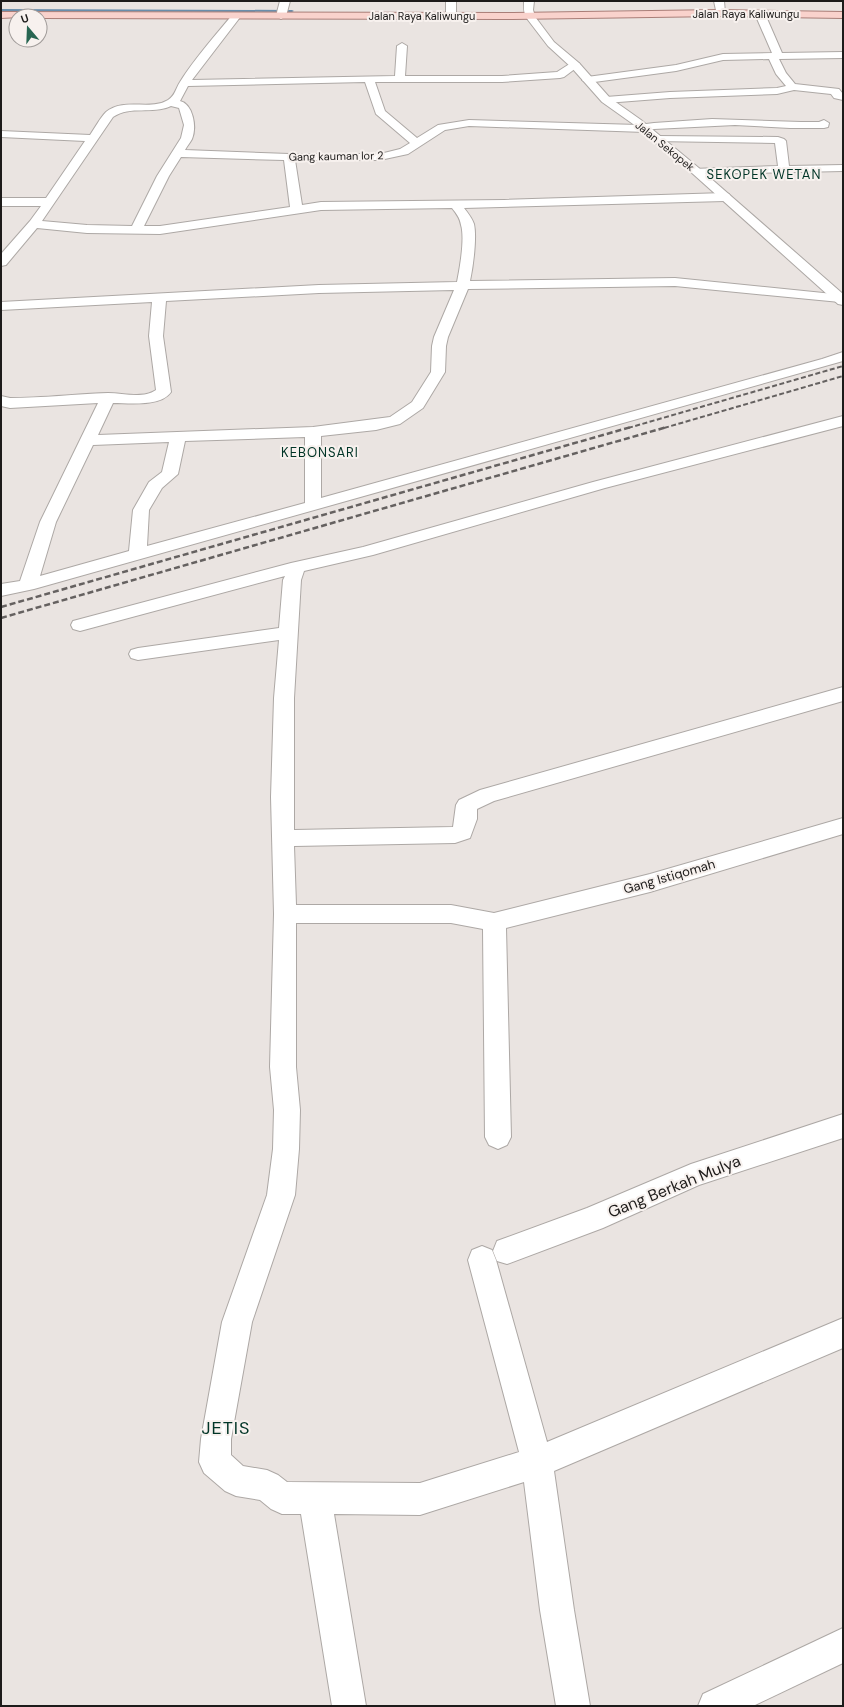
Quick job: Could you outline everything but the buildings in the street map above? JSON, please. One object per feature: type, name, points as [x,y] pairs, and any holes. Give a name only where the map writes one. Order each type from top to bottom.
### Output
[{"type":"main road","name":"Jalan Raya Kaliwungu","points":[[1,15],[236,16],[283,11],[298,16],[530,16],[720,13],[843,15]]},
{"type":"street","points":[[451,16],[452,1]]},
{"type":"street","points":[[529,1],[528,10],[530,16]]},
{"type":"street","points":[[719,1],[720,13]]},
{"type":"street","points":[[760,14],[782,74],[792,87]]},
{"type":"street","points":[[171,103],[176,99],[184,83],[236,16]]},
{"type":"street","name":"Jalan Sekopek","points":[[530,16],[551,44],[575,66],[606,100],[658,139],[696,171],[842,300]]},
{"type":"street","points":[[400,79],[402,46]]},
{"type":"street","points":[[587,80],[676,68],[717,57],[843,55]]},
{"type":"street","points":[[184,83],[369,79],[502,79],[560,74],[575,66]]},
{"type":"street","points":[[369,79],[380,112],[386,119],[416,142]]},
{"type":"street","points":[[606,100],[670,94],[777,91],[792,87],[835,91],[838,96],[843,97]]},
{"type":"street","points":[[1,262],[34,224],[109,115],[116,110],[128,108],[157,106],[171,103],[183,105],[189,125],[187,138],[164,176],[136,230]]},
{"type":"street","name":"Gang kauman lor 2","points":[[178,153],[289,158],[380,157],[400,154],[416,142],[442,127],[468,123],[642,127],[675,124],[735,122],[795,127],[824,124]]},
{"type":"street","points":[[799,123],[836,125]]},
{"type":"street","points":[[1,134],[92,138]]},
{"type":"street","points":[[658,139],[778,140],[780,141],[784,169]]},
{"type":"street","points":[[289,158],[296,209]]},
{"type":"street","points":[[696,171],[843,168]]},
{"type":"street","points":[[34,224],[87,230],[136,230],[198,225],[296,209],[332,205],[455,204],[725,197]]},
{"type":"street","points":[[1,202],[48,202]]},
{"type":"street","points":[[89,440],[313,432],[376,425],[395,421],[410,412],[418,405],[438,372],[438,351],[441,337],[463,285],[467,264],[468,226],[465,218],[455,204]]},
{"type":"street","points":[[1,306],[319,289],[544,283],[675,282],[842,300]]},
{"type":"street","points":[[1,400],[10,403],[50,402],[108,398],[152,398],[160,396],[164,392],[156,336],[159,298]]},
{"type":"street","points":[[1,590],[28,585],[843,356]]},
{"type":"street","points":[[28,585],[48,522],[108,398]]},
{"type":"street","points":[[80,625],[296,568],[367,551],[599,485],[843,421]]},
{"type":"street","points":[[313,432],[313,505]]},
{"type":"street","points":[[138,554],[141,510],[156,485],[170,474],[178,437]]},
{"type":"street","points":[[296,568],[292,580],[284,698],[283,838],[285,914],[283,1067],[287,1110],[286,1149],[281,1195],[236,1322],[216,1439],[215,1462],[236,1480],[266,1486],[282,1498],[420,1499],[537,1462],[843,1333]]},
{"type":"street","points":[[138,654],[288,633]]},
{"type":"street","points":[[283,838],[455,836],[462,832],[466,819],[467,805],[486,795],[843,694]]},
{"type":"street","name":"Gang Istiqomah","points":[[494,922],[650,883],[843,826]]},
{"type":"street","points":[[285,914],[451,914],[494,922],[498,1137]]},
{"type":"street","name":"Gang Berkah Mulya","points":[[537,1462],[494,1255],[593,1219],[691,1176],[843,1126]]},
{"type":"street","points":[[537,1462],[557,1610],[573,1706]]},
{"type":"street","points":[[315,1499],[349,1706]]},
{"type":"street","points":[[715,1706],[843,1645]]},
{"type":"waterway","points":[[1,10],[292,11]]},
{"type":"railway","points":[[628,428],[843,366]]},
{"type":"railway","points":[[664,428],[843,376]]},
{"type":"railway","points":[[1,607],[631,427]]},
{"type":"railway","points":[[1,618],[667,427]]},
{"type":"district","name":"SEKOPEK WETAN","points":[[764,174]]},
{"type":"district","name":"KEBONSARI","points":[[320,452]]},
{"type":"district","name":"JETIS","points":[[226,1428]]}]
